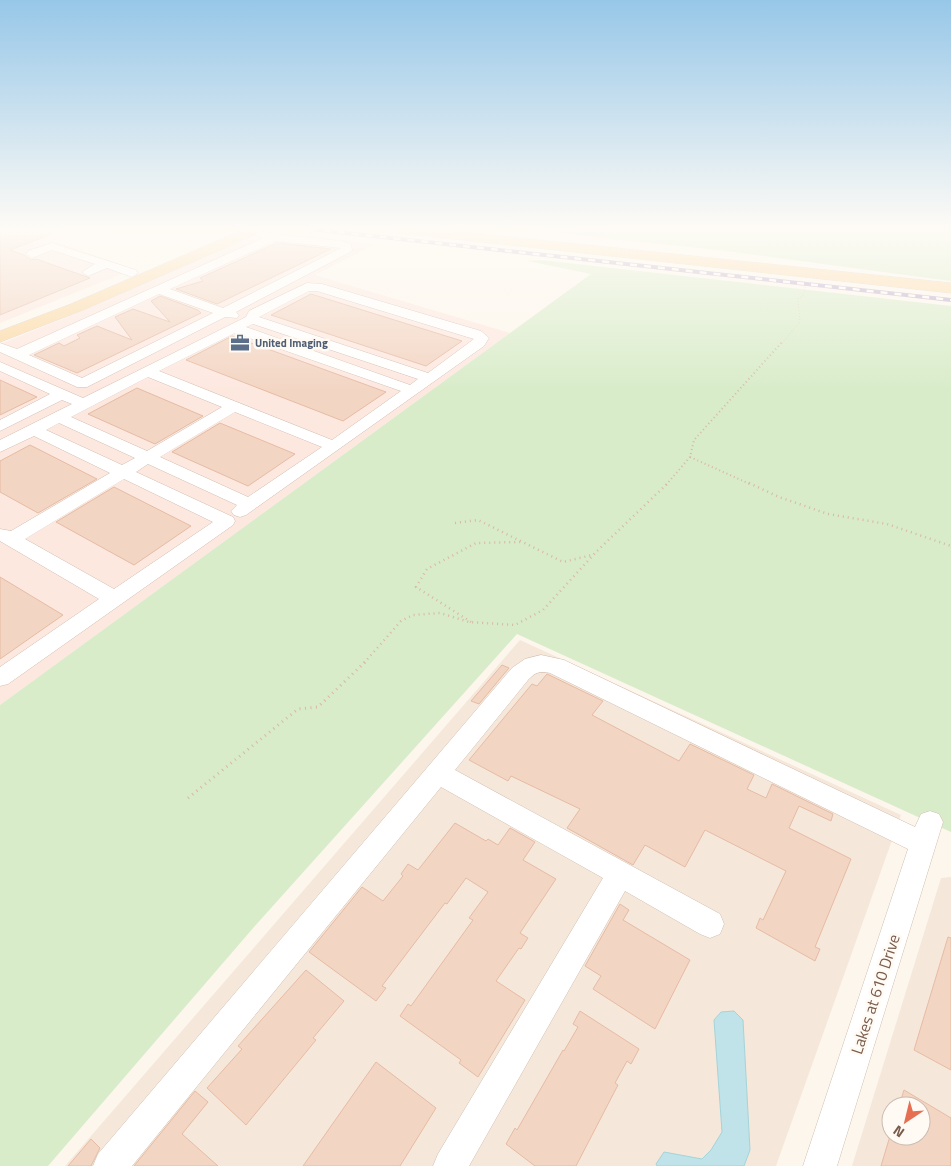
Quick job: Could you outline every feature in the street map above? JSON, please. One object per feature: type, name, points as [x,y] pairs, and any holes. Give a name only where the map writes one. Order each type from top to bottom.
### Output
[{"type":"main road","points":[[0,326],[116,283]]},
{"type":"main road","points":[[0,338],[77,308],[123,283]]},
{"type":"main road","points":[[909,283],[951,288]]},
{"type":"street","points":[[153,283],[224,312],[429,378]]},
{"type":"street","points":[[16,355],[171,283]]},
{"type":"street","points":[[0,347],[82,384],[281,283]]},
{"type":"street","points":[[0,447],[146,371],[250,320],[254,314],[307,287],[315,286],[476,334],[482,338],[479,343],[334,446],[0,678]]},
{"type":"street","points":[[234,328],[411,390]]},
{"type":"street","points":[[0,366],[84,404]]},
{"type":"street","points":[[146,371],[334,446]]},
{"type":"street","points":[[0,426],[62,394]]},
{"type":"street","points":[[5,536],[123,473],[234,406]]},
{"type":"street","points":[[59,417],[249,504]]},
{"type":"street","points":[[34,430],[226,521]]},
{"type":"street","points":[[5,536],[115,599]]},
{"type":"street","name":"Lakes at 610 Drive","points":[[437,772],[527,666],[539,662],[556,666],[926,833],[820,1166]]},
{"type":"street","points":[[110,1166],[437,772],[710,924]]},
{"type":"street","points":[[450,1166],[620,874]]},
{"type":"path","points":[[188,798],[298,709],[318,707],[351,677],[401,621],[413,615],[440,613],[472,623],[515,625],[543,610],[594,554],[669,482],[690,457],[694,440],[800,322],[798,298],[803,296],[807,283]]},
{"type":"path","points":[[690,457],[787,500],[828,514],[887,524],[951,546]]},
{"type":"path","points":[[456,523],[478,520],[563,562],[594,554]]},
{"type":"path","points":[[472,623],[416,587],[427,569],[476,543],[520,542]]},
{"type":"shaded area","points":[[0,283],[98,283],[0,323]]},
{"type":"shaded area","points":[[144,283],[343,283],[510,333],[0,705],[0,344]]},
{"type":"shaded area","points":[[520,640],[901,815],[776,1166],[65,1166]]},
{"type":"shaded area","points":[[951,877],[951,1166],[852,1166],[941,878]]},
{"type":"green space","points":[[578,283],[749,283],[951,306],[951,832],[517,634],[254,927],[48,1166],[0,1166],[0,705]]},
{"type":"water","points":[[734,1011],[743,1020],[750,1150],[744,1166],[657,1166],[656,1164],[664,1152],[702,1159],[711,1150],[722,1132],[714,1020],[721,1012]]},
{"type":"building","points":[[0,283],[77,283],[0,315]]},
{"type":"building","points":[[195,283],[260,283],[217,304],[176,289]]},
{"type":"building","points":[[311,294],[462,341],[426,366],[271,315]]},
{"type":"building","points":[[160,296],[198,310],[201,313],[77,373],[34,355],[59,343],[64,346],[80,338],[77,335],[97,326],[132,340],[115,317],[133,309],[170,322],[151,301]]},
{"type":"building","points":[[232,336],[386,392],[343,421],[186,360]]},
{"type":"building","points":[[0,380],[37,397],[0,415]]},
{"type":"building","points":[[137,388],[203,416],[155,444],[88,414]]},
{"type":"building","points":[[220,423],[295,454],[248,486],[172,452]]},
{"type":"building","points":[[30,445],[97,479],[38,513],[0,492],[0,461]]},
{"type":"building","points":[[114,487],[191,526],[134,565],[56,522]]},
{"type":"building","points":[[0,577],[63,615],[0,659]]},
{"type":"building","points":[[502,665],[509,668],[479,704],[471,701]]},
{"type":"building","points":[[547,674],[603,701],[592,715],[679,761],[690,744],[754,775],[747,789],[766,798],[772,784],[833,814],[831,821],[799,806],[789,828],[851,859],[815,947],[820,949],[815,961],[756,928],[760,918],[763,920],[786,871],[705,830],[685,867],[645,845],[633,865],[567,828],[580,809],[511,776],[508,781],[469,760],[532,684],[537,686]]},
{"type":"building","points":[[455,823],[486,841],[488,839],[498,845],[510,828],[535,842],[523,860],[556,879],[520,933],[528,938],[496,981],[525,1000],[478,1077],[459,1063],[461,1060],[400,1016],[408,1004],[411,1006],[473,920],[469,918],[488,892],[466,878],[382,986],[386,988],[376,1001],[309,952],[362,887],[383,901],[403,876],[401,874],[408,864],[418,870]]},
{"type":"building","points":[[620,904],[629,910],[623,920],[690,960],[655,1029],[593,989],[601,976],[585,966]]},
{"type":"building","points":[[948,937],[951,938],[951,1070],[914,1050]]},
{"type":"building","points":[[306,970],[344,1001],[313,1038],[316,1040],[246,1125],[207,1088],[242,1049],[238,1046]]},
{"type":"building","points":[[580,1011],[639,1049],[631,1064],[627,1061],[615,1083],[618,1085],[576,1166],[535,1166],[506,1144],[515,1128],[517,1130],[578,1027],[573,1024]]},
{"type":"building","points":[[376,1062],[436,1108],[400,1166],[303,1166]]},
{"type":"building","points":[[904,1090],[914,1096],[902,1096]]},
{"type":"building","points":[[195,1091],[208,1102],[182,1134],[218,1166],[134,1166]]},
{"type":"building","points":[[931,1106],[951,1118],[951,1166],[881,1166],[887,1146],[931,1146]]},
{"type":"building","points":[[91,1139],[100,1148],[91,1166],[68,1166]]},
{"type":"railway","points":[[801,283],[951,300]]},
{"type":"place","name":"United Imaging","points":[[240,343]]}]
